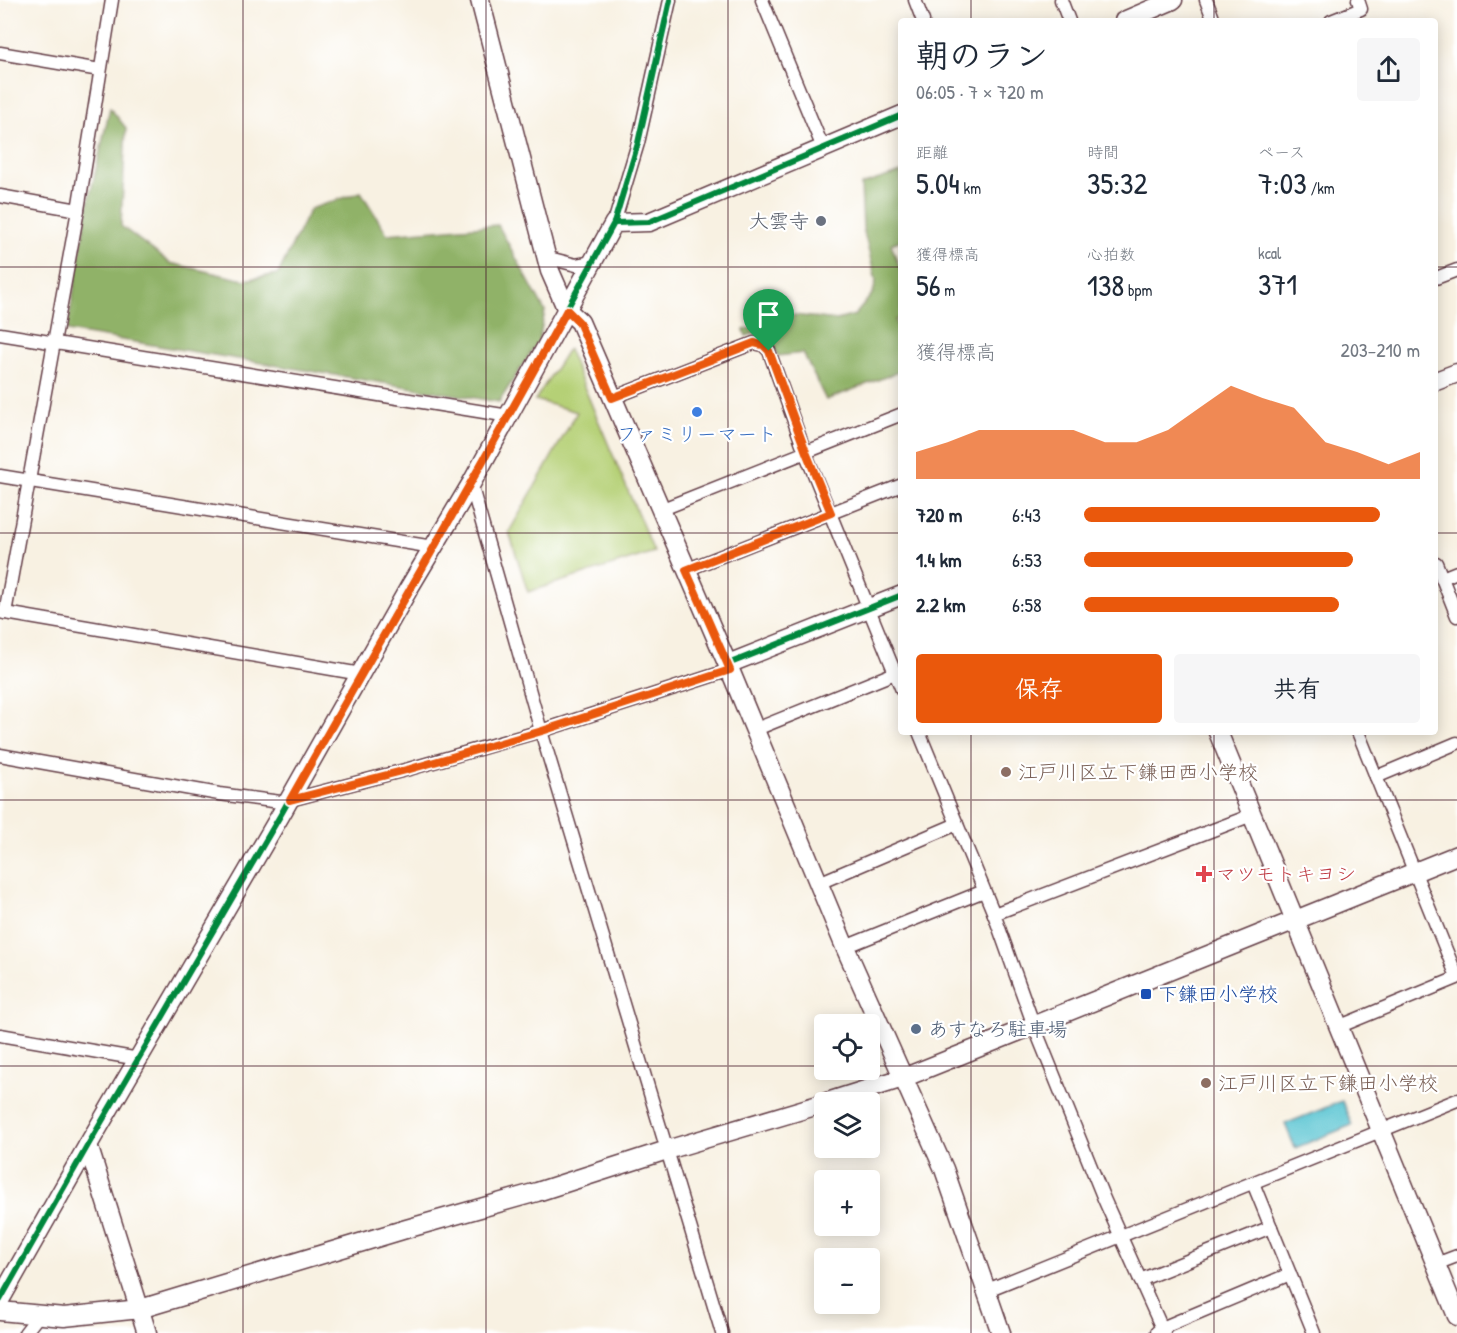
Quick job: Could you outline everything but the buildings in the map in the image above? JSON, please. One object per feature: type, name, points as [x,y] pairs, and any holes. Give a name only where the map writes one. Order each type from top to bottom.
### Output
[{"type":"street","points":[[112,0],[78,210],[3,612],[361,674]]},
{"type":"street","points":[[480,0],[545,257],[567,310],[579,322],[729,667],[845,947],[944,1169],[1000,1333]]},
{"type":"street","points":[[0,1300],[471,484],[614,224],[638,143],[670,0]]},
{"type":"street","points":[[762,0],[823,148]]},
{"type":"street","points":[[915,0],[922,18]]},
{"type":"street","points":[[1061,0],[1068,18]]},
{"type":"street","points":[[1131,18],[1173,0]]},
{"type":"street","points":[[1206,0],[1213,18]]},
{"type":"street","points":[[1338,18],[1361,9],[1358,0]]},
{"type":"street","points":[[0,53],[100,70]]},
{"type":"street","points":[[614,224],[649,222],[898,118]]},
{"type":"street","points":[[0,196],[78,210]]},
{"type":"street","points":[[545,257],[576,265],[593,262]]},
{"type":"street","points":[[1438,277],[1457,270]]},
{"type":"street","points":[[0,334],[509,416]]},
{"type":"street","points":[[612,398],[754,343],[763,345],[769,351],[806,452],[898,680]]},
{"type":"street","points":[[1438,380],[1457,373]]},
{"type":"street","points":[[660,510],[898,416]]},
{"type":"street","points":[[0,476],[433,547]]},
{"type":"street","points":[[471,484],[542,731],[722,1333]]},
{"type":"street","points":[[686,570],[898,488]]},
{"type":"street","points":[[1438,568],[1457,616]]},
{"type":"street","points":[[1442,578],[1457,572]]},
{"type":"street","points":[[0,755],[219,794],[289,801],[542,731],[729,667],[898,597]]},
{"type":"street","points":[[754,730],[895,673]]},
{"type":"street","points":[[920,735],[994,914],[1034,1026],[1161,1332],[1290,1274]]},
{"type":"street","points":[[1219,735],[1457,1316]]},
{"type":"street","points":[[1338,1027],[1457,977],[1359,735]]},
{"type":"street","points":[[1376,777],[1457,743]]},
{"type":"street","points":[[994,914],[1252,815]]},
{"type":"street","points":[[819,883],[957,824]]},
{"type":"street","points":[[860,1092],[903,1078],[1457,855]]},
{"type":"street","points":[[845,947],[984,891]]},
{"type":"street","points":[[0,1035],[139,1059]]},
{"type":"street","points":[[985,1291],[1457,1100]]},
{"type":"street","points":[[0,1311],[64,1317],[140,1310],[814,1107]]},
{"type":"street","points":[[88,1145],[147,1333]]},
{"type":"street","points":[[1253,1183],[1314,1333]]},
{"type":"street","points":[[1140,1280],[1271,1227]]},
{"type":"street","points":[[1436,1264],[1457,1256]]},
{"type":"street","points":[[26,1333],[39,1315]]},
{"type":"green space","points":[[110,108],[126,128],[121,226],[170,263],[244,280],[278,274],[310,209],[361,192],[387,234],[498,225],[545,311],[539,340],[499,402],[67,331],[89,200]]},
{"type":"green space","points":[[898,173],[898,241],[891,244],[898,264],[898,318],[895,320],[898,328],[898,372],[826,400],[803,353],[778,356],[768,329],[746,336],[744,330],[794,315],[837,320],[855,315],[873,293],[876,281],[863,228],[861,185]]},
{"type":"green space","points":[[568,349],[654,552],[528,592],[509,532],[577,412],[535,400]]},
{"type":"water","points":[[1342,1101],[1352,1125],[1295,1148],[1285,1124]]},
{"type":"cycle path","points":[[0,1300],[471,484],[614,223],[638,143],[670,0]]},
{"type":"cycle path","points":[[614,223],[649,222],[898,117]]},
{"type":"cycle path","points":[[728,664],[898,597]]},
{"type":"place","name":"大雲寺","points":[[821,221]]},
{"type":"place","name":"ファミリーマート","points":[[697,412]]},
{"type":"place","name":"江戸川区立下鎌田西小学校","points":[[1006,772]]},
{"type":"place","name":"マツモトキヨシ","points":[[1204,874]]},
{"type":"place","name":"下鎌田小学校","points":[[1146,994]]},
{"type":"place","name":"あすなろ駐車場","points":[[916,1029]]},
{"type":"place","name":"江戸川区立下鎌田小学校","points":[[1206,1083]]},
{"type":"route","points":[[567,310],[579,322],[612,398],[754,343],[763,345],[769,351],[831,513],[686,570],[730,670],[542,731],[290,800],[409,588],[471,484],[567,310]]}]
